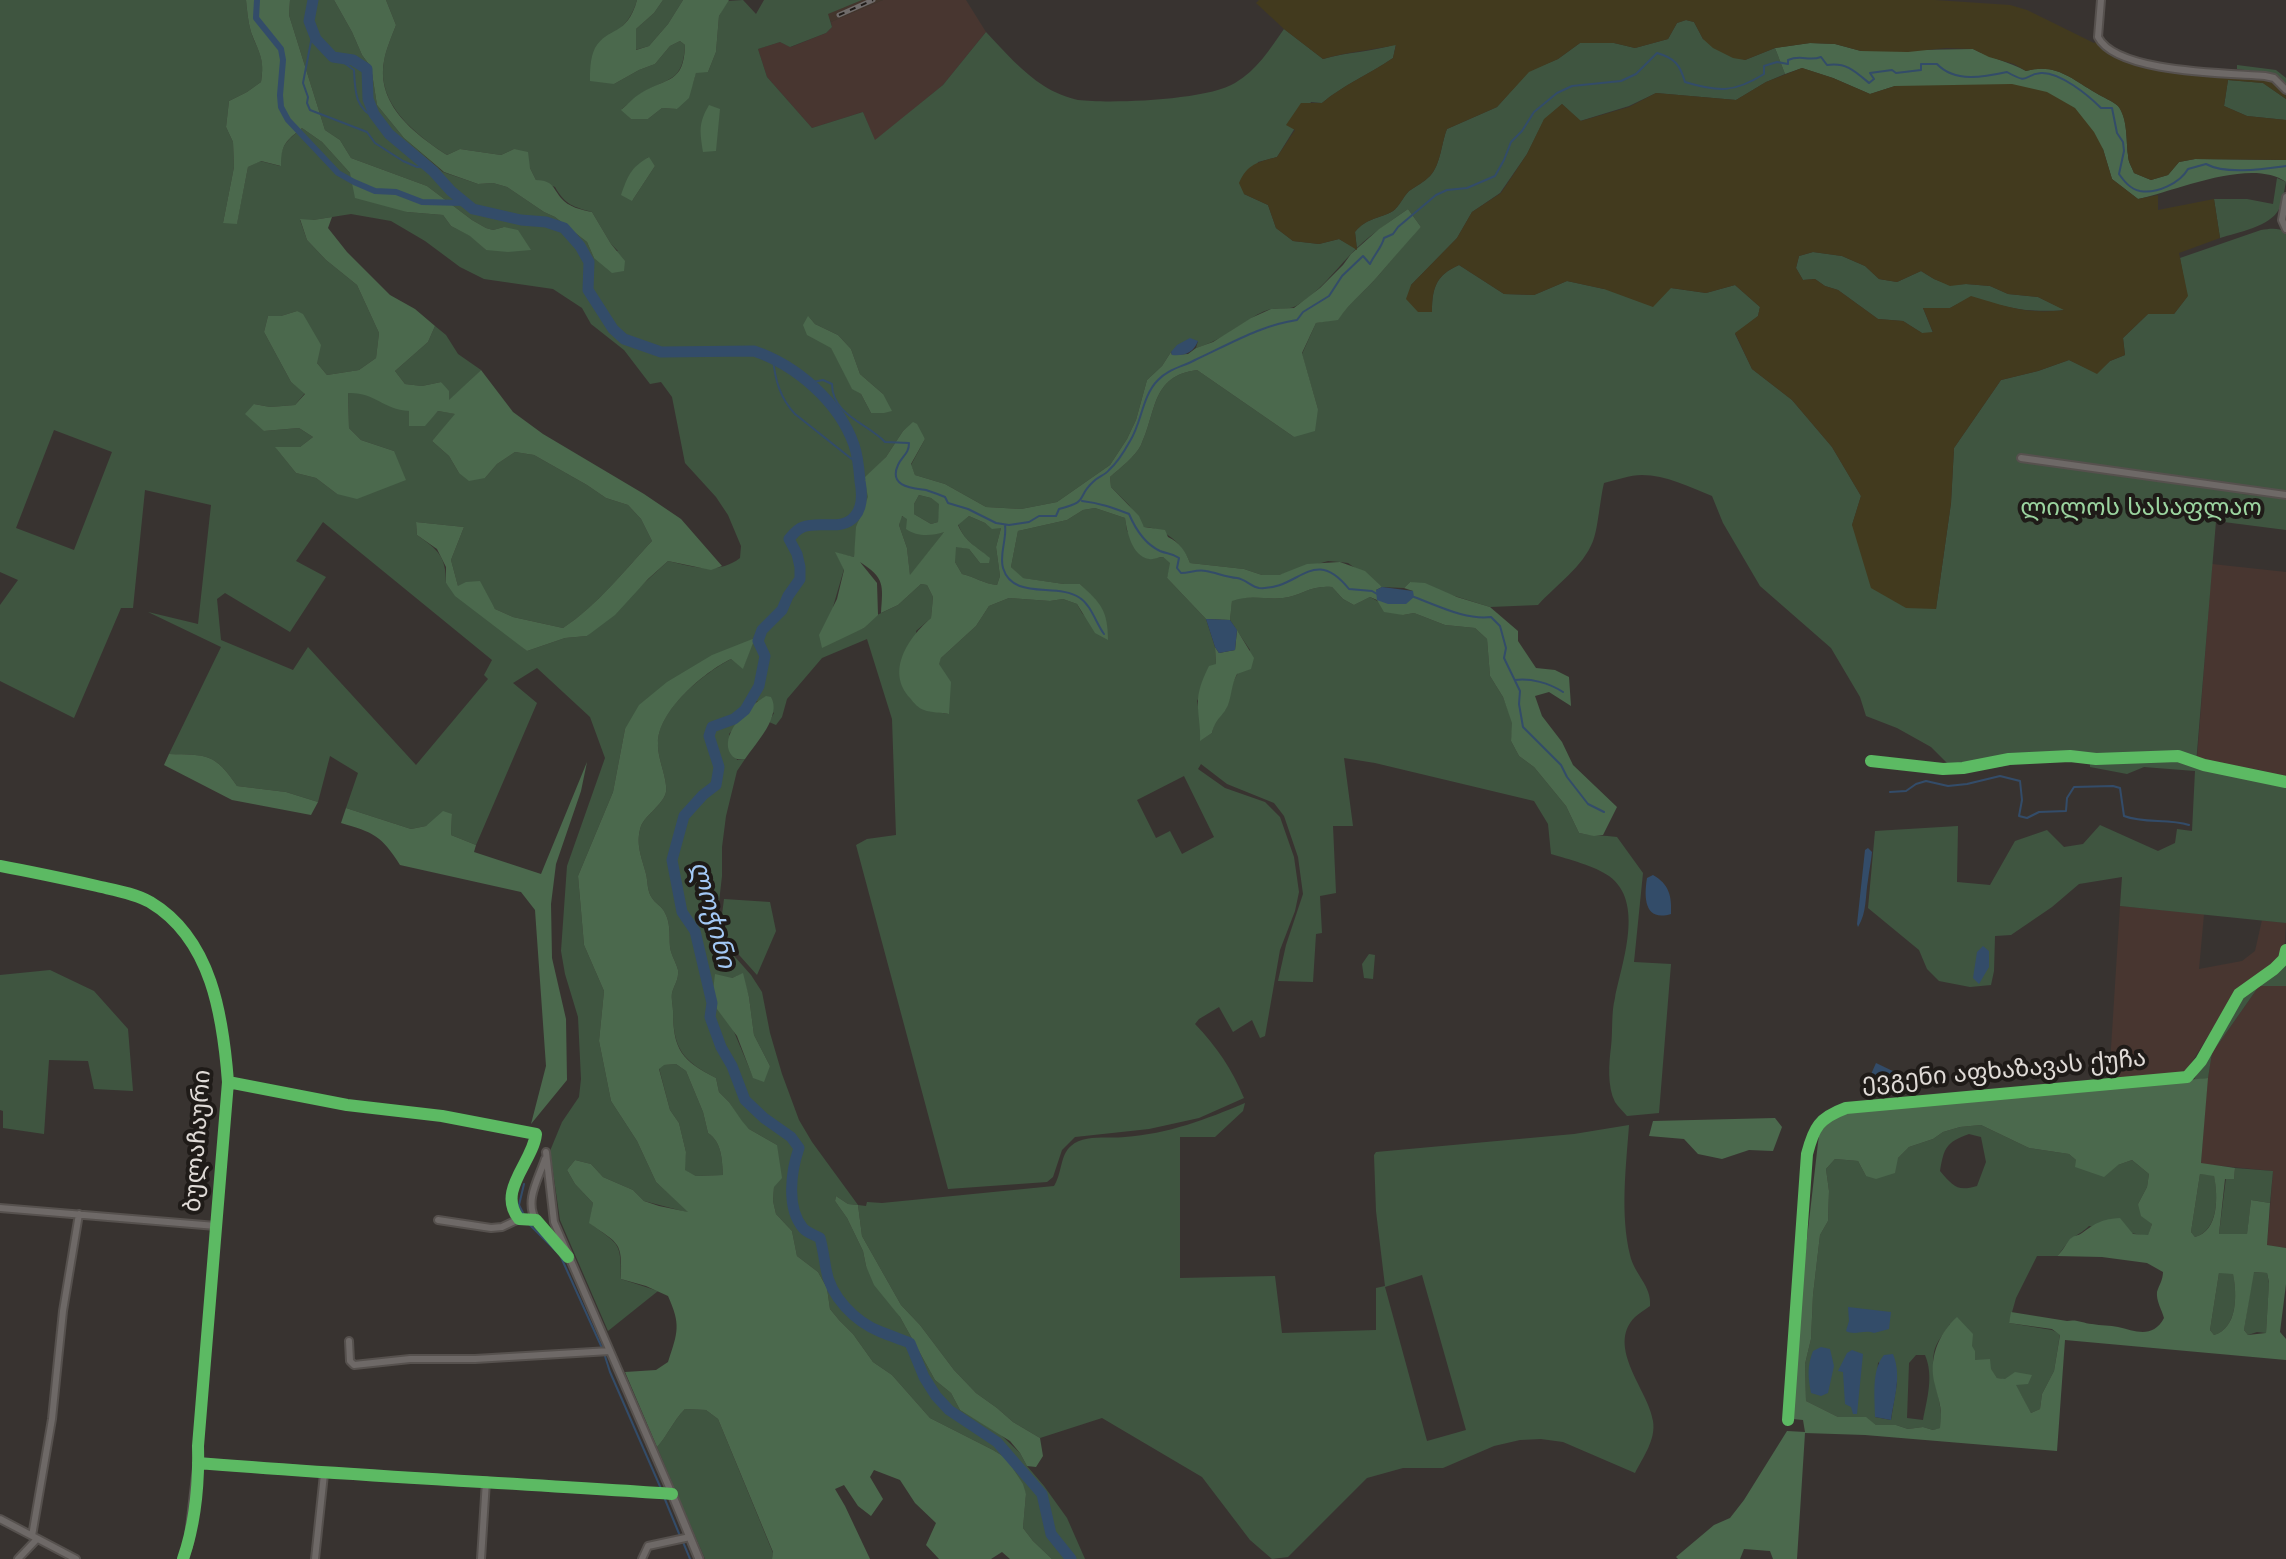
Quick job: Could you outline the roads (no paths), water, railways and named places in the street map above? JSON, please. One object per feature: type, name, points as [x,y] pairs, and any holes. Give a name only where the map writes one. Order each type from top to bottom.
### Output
[{"type":"street","points":[[2101,0],[2098,37],[2100,42],[2122,56],[2149,66],[2265,76],[2274,78],[2286,90]]},
{"type":"street","points":[[2286,197],[2282,220],[2286,229]]},
{"type":"street","points":[[2021,458],[2286,495]]},
{"type":"street","points":[[1871,761],[1943,769],[2009,759],[2178,756],[2204,765],[2286,782]]},
{"type":"street","name":"ბულაჩაური","points":[[0,866],[123,892],[149,901],[171,918],[189,940],[215,994],[222,1022],[228,1082],[198,1463]]},
{"type":"street","name":"ევგენი აფხაზავას ქუჩა","points":[[1788,1420],[1807,1154],[1812,1134],[1820,1122],[1846,1108],[2187,1077],[2201,1061],[2239,994],[2274,969],[2284,959],[2286,950]]},
{"type":"street","points":[[228,1082],[347,1105],[442,1116],[536,1134],[533,1148],[512,1192],[512,1210],[519,1219]]},
{"type":"street","points":[[568,1257],[532,1213],[531,1203],[546,1152],[554,1222],[699,1559]]},
{"type":"street","points":[[0,1208],[216,1226]]},
{"type":"street","points":[[18,1559],[35,1537],[63,1311],[79,1214]]},
{"type":"street","points":[[438,1220],[491,1228],[502,1227],[519,1219],[536,1220]]},
{"type":"street","points":[[349,1341],[350,1361],[354,1365],[410,1359],[475,1359],[610,1351]]},
{"type":"street","points":[[183,1559],[189,1541],[198,1463],[324,1474],[672,1494]]},
{"type":"street","points":[[315,1559],[324,1474]]},
{"type":"street","points":[[481,1559],[486,1481]]},
{"type":"street","points":[[0,1519],[76,1559]]},
{"type":"street","points":[[642,1559],[648,1546],[690,1537]]},
{"type":"water","points":[[1190,338],[1198,341],[1191,351],[1172,355],[1177,345]]},
{"type":"water","points":[[1382,587],[1413,591],[1414,597],[1406,604],[1388,604],[1377,600],[1376,590]]},
{"type":"water","points":[[1206,619],[1230,620],[1237,630],[1235,650],[1219,653]]},
{"type":"water","points":[[1868,848],[1872,856],[1864,910],[1858,927],[1865,850]]},
{"type":"water","points":[[1653,875],[1663,882],[1668,891],[1671,914],[1655,914],[1648,906],[1647,878]]},
{"type":"water","points":[[1983,946],[1989,951],[1989,967],[1979,984],[1973,978],[1977,952]]},
{"type":"water","points":[[1876,1063],[1901,1075],[1909,1074],[1909,1088],[1869,1094],[1865,1088]]},
{"type":"water","points":[[1848,1307],[1891,1312],[1889,1329],[1874,1333],[1846,1331]]},
{"type":"water","points":[[1821,1347],[1830,1349],[1834,1366],[1828,1393],[1821,1396],[1811,1393],[1809,1372],[1813,1351]]},
{"type":"water","points":[[1852,1350],[1863,1354],[1857,1414],[1853,1414],[1851,1407],[1845,1404],[1843,1372],[1838,1371],[1847,1353]]},
{"type":"water","points":[[1893,1354],[1897,1379],[1891,1420],[1875,1417],[1875,1384],[1880,1361],[1884,1355]]},
{"type":"waterway","points":[[257,0],[256,18],[281,49],[281,107],[288,120],[338,173],[375,191],[396,192],[422,202],[465,203]]},
{"type":"waterway","name":"ლოჭინი","points":[[313,0],[309,21],[316,39],[333,57],[353,60],[367,69],[368,99],[374,114],[389,134],[473,209],[564,228],[589,262],[588,290],[613,329],[624,339],[661,352],[754,351],[770,357],[814,387],[847,429],[858,463],[859,508],[850,521],[803,527],[789,539],[797,554],[800,579],[782,610],[762,630],[758,641],[765,656],[759,686],[745,710],[734,719],[712,727],[709,736],[719,767],[716,785],[684,816],[672,860],[682,912],[695,931],[712,1003],[710,1017],[745,1100],[791,1137],[799,1148],[792,1178],[794,1210],[803,1228],[820,1238],[828,1279],[838,1298],[853,1315],[871,1328],[910,1343],[924,1377],[936,1396],[949,1410],[997,1442],[1042,1494],[1051,1534],[1071,1559]]},
{"type":"waterway","points":[[313,31],[303,83],[310,110],[367,132],[375,143],[403,161],[417,167],[428,167]]},
{"type":"waterway","points":[[808,383],[823,380],[832,384],[838,403],[852,418],[885,442],[909,443],[896,472],[896,478],[903,485],[945,497],[948,503],[996,523],[1009,525],[1029,522],[1039,516],[1056,516],[1059,509],[1079,501],[1088,487],[1118,460],[1134,434],[1153,386],[1162,376],[1258,331],[1297,320],[1303,312],[1329,296],[1342,276],[1363,256],[1370,264],[1384,238],[1393,234],[1436,195],[1447,190],[1467,188],[1495,176],[1511,142],[1534,112],[1557,93],[1572,86],[1621,81],[1636,74],[1657,53],[1676,63],[1685,82],[1717,89],[1744,85],[1764,74],[1764,66],[1777,62],[1788,64],[1788,60],[1797,58],[1821,57],[1827,65],[1845,66],[1869,83],[1874,79],[1870,73],[1921,70],[1921,64],[1937,64],[1952,74],[1970,77],[2007,72],[2024,79],[2041,73],[2057,76],[2101,108],[2112,108],[2124,151],[2119,174],[2130,187],[2140,191],[2154,191],[2167,186],[2180,179],[2188,169],[2206,164],[2234,170],[2286,166]]},
{"type":"waterway","points":[[336,57],[354,70],[360,105],[377,118]]},
{"type":"waterway","points":[[773,358],[779,388],[790,408],[858,464]]},
{"type":"waterway","points":[[1082,501],[1129,514],[1137,530],[1150,544],[1179,558],[1177,568],[1181,573],[1206,571],[1240,579],[1259,588],[1273,587],[1315,570],[1325,570],[1349,589],[1377,594]]},
{"type":"waterway","points":[[1005,525],[1002,563],[1008,578],[1026,588],[1060,591],[1080,598],[1104,634]]},
{"type":"waterway","points":[[1414,597],[1462,614],[1491,617],[1500,626],[1506,648],[1504,658],[1520,691],[1523,727],[1561,765],[1588,804],[1604,812]]},
{"type":"waterway","points":[[1515,680],[1540,682],[1563,692]]},
{"type":"waterway","points":[[1890,792],[1906,791],[1926,781],[1948,786],[2000,776],[2020,781],[2022,800],[2019,816],[2027,818],[2039,812],[2066,811],[2067,798],[2074,787],[2113,786],[2120,788],[2124,816],[2189,825]]},
{"type":"waterway","points":[[524,1184],[519,1205],[530,1225],[560,1255],[602,1348]]},
{"type":"waterway","points":[[604,1353],[662,1491]]},
{"type":"waterway","points":[[664,1497],[680,1536]]},
{"type":"waterway","points":[[683,1542],[690,1559]]},
{"type":"railway","points":[[839,15],[873,0]]},
{"type":"park label","name":"ლილოს სასაფლაო","points":[[2141,509]]}]
